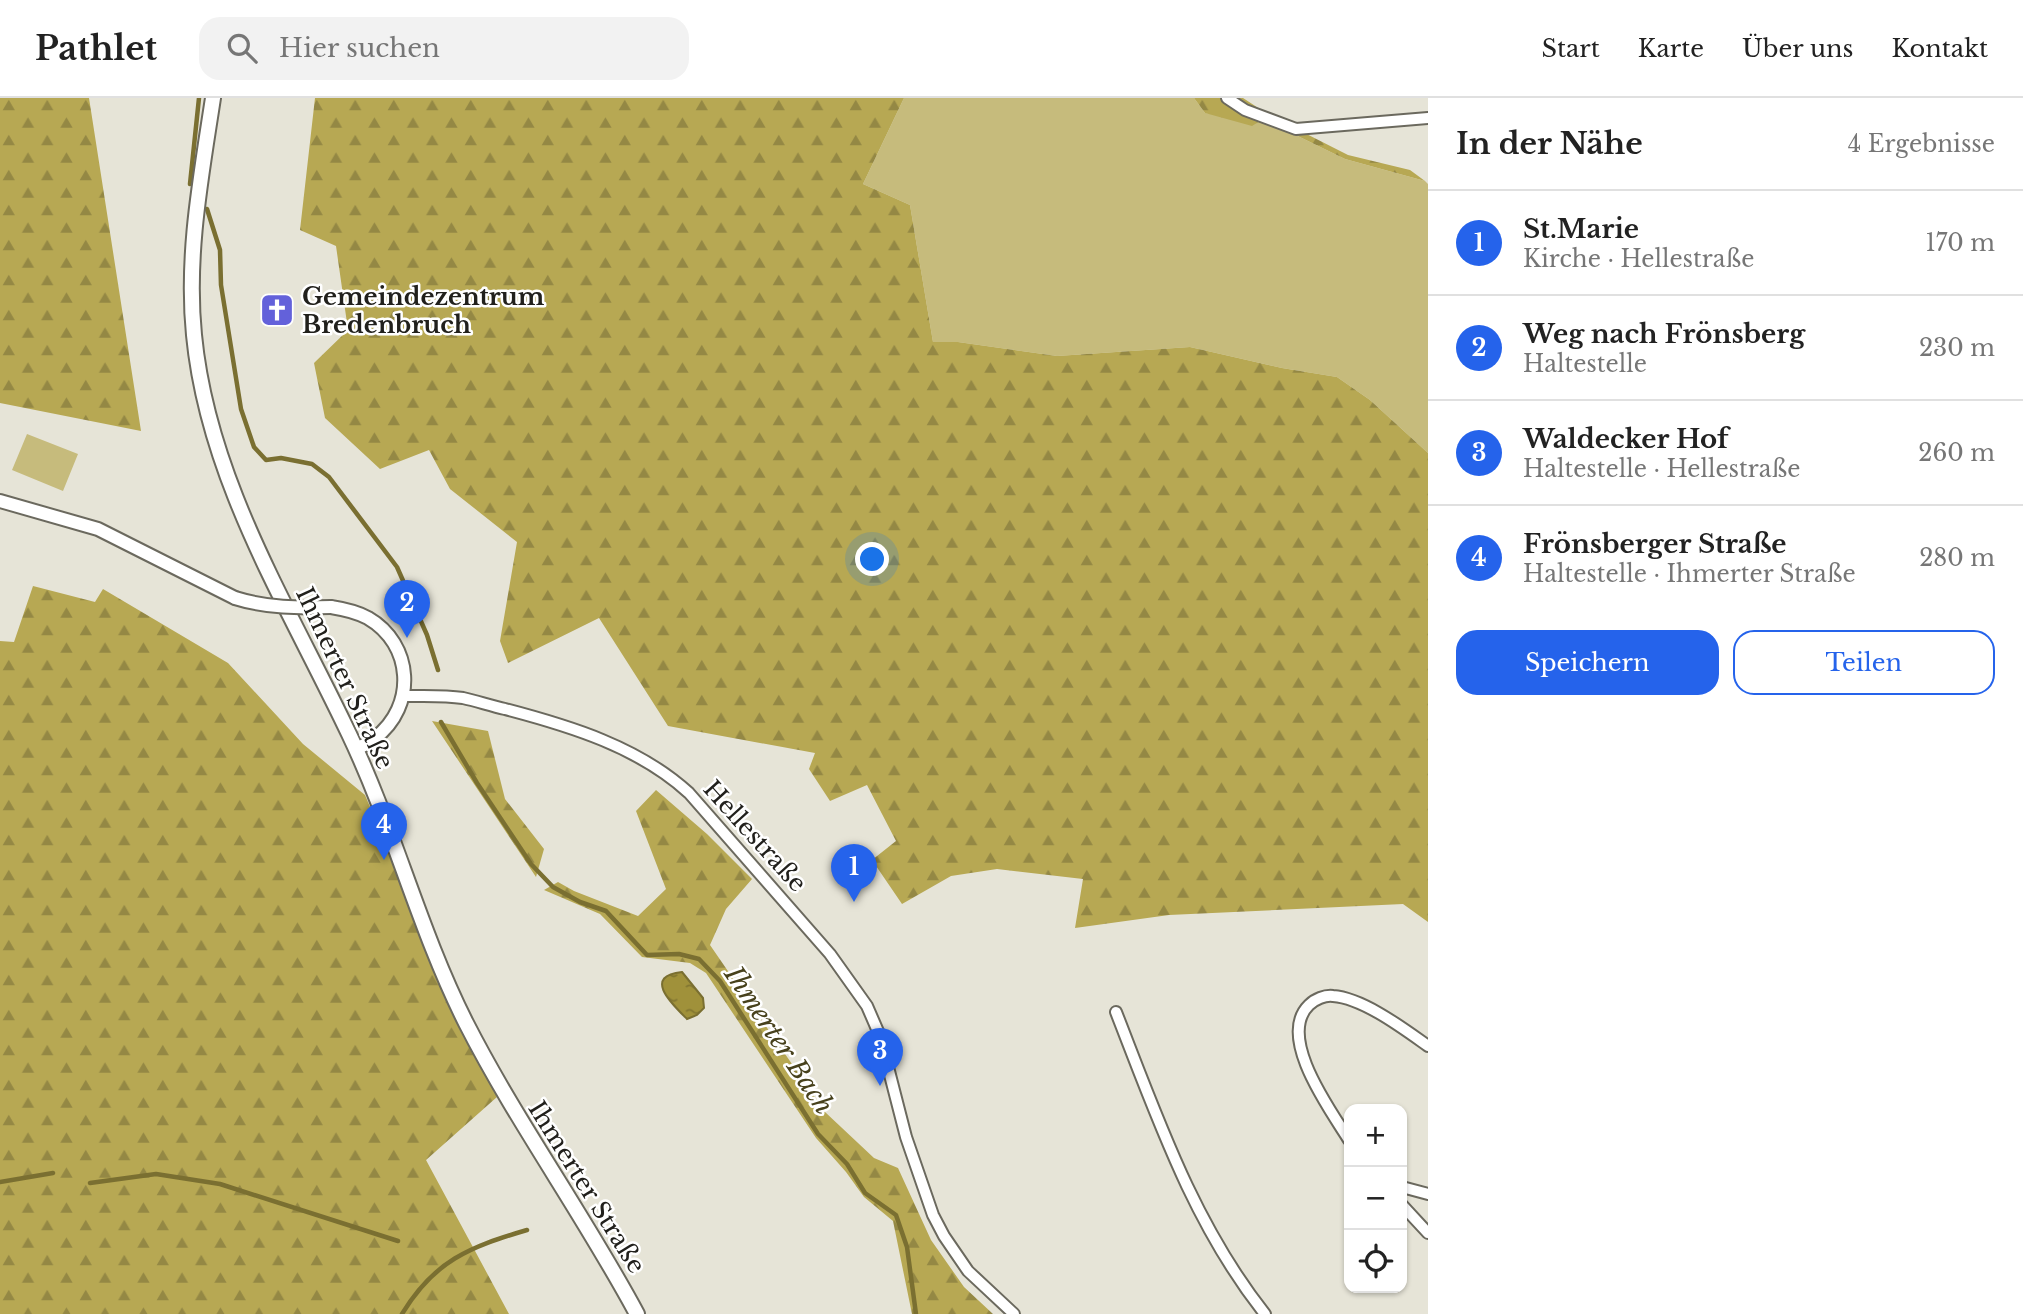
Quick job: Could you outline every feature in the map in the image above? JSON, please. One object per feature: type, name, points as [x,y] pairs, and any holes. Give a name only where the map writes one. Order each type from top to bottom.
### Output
[{"type":"main road","name":"Ihmerter Straße","points":[[213,98],[195,215],[191,281],[194,337],[202,384],[226,476],[245,526],[356,750],[429,938],[464,1019],[501,1090],[637,1314]]},
{"type":"street","points":[[1227,98],[1245,110],[1297,129],[1428,118]]},
{"type":"street","points":[[0,501],[98,529],[235,598],[278,607],[331,607],[367,618],[388,635],[402,660],[404,696],[389,724],[376,738],[356,750]]},
{"type":"street","name":"Hellestraße","points":[[404,696],[465,699],[537,717],[627,751],[671,776],[690,793],[830,954],[867,1006],[880,1036],[905,1137],[933,1215],[968,1271],[1014,1314]]},
{"type":"street","points":[[1344,1132],[1303,1057],[1298,1024],[1308,1006],[1325,996],[1344,998],[1358,1003],[1428,1046]]},
{"type":"street","points":[[1116,1012],[1155,1116],[1182,1176],[1225,1255],[1265,1314]]},
{"type":"street","points":[[1407,1188],[1428,1194]]},
{"type":"street","points":[[1407,1210],[1428,1233]]},
{"type":"shaded area","points":[[904,98],[1194,98],[1205,113],[1263,119],[1345,159],[1425,181],[1428,184],[1428,453],[1370,400],[1337,377],[1282,368],[1190,347],[1057,356],[958,342],[933,342],[910,205],[863,184]]},
{"type":"shaded area","points":[[27,434],[78,454],[63,491],[12,470]]},
{"type":"green space","points":[[0,98],[89,98],[141,431],[0,403]]},
{"type":"green space","points":[[315,98],[904,98],[863,184],[910,205],[933,342],[958,342],[1057,356],[1190,347],[1282,368],[1337,377],[1370,400],[1428,453],[1428,922],[1403,904],[1169,915],[1075,928],[1083,879],[997,869],[951,876],[902,904],[872,860],[896,841],[867,785],[830,801],[809,769],[815,753],[668,726],[599,618],[508,663],[500,641],[517,542],[450,489],[429,450],[380,469],[325,418],[314,363],[348,330],[336,246],[300,230]]},
{"type":"green space","points":[[1194,98],[1243,98],[1269,115],[1348,155],[1410,170],[1425,181],[1345,159],[1263,119],[1252,126],[1205,113]]},
{"type":"green space","points":[[33,586],[95,602],[103,589],[228,663],[303,744],[365,795],[463,1026],[497,1097],[426,1160],[509,1314],[0,1314],[0,641],[14,642]]},
{"type":"green space","points":[[432,721],[488,731],[505,799],[544,849],[536,877]]},
{"type":"green space","points":[[656,790],[707,834],[752,879],[726,909],[710,945],[825,1112],[874,1158],[898,1168],[931,1240],[964,1287],[993,1314],[912,1314],[893,1221],[864,1197],[816,1138],[706,973],[690,963],[642,957],[600,914],[544,890],[558,882],[638,916],[666,889],[636,811]]},
{"type":"water","points":[[682,972],[703,998],[704,1008],[687,1019],[668,999],[662,985],[664,979],[670,975]]},
{"type":"waterway","name":"Ihmerter Bach","points":[[190,184],[199,98]]},
{"type":"waterway","name":"Ihmerter Bach","points":[[207,209],[220,250],[221,285],[241,409],[254,447],[266,460],[281,458],[312,464],[329,477],[397,567],[427,635],[438,670]]},
{"type":"waterway","name":"Ihmerter Bach","points":[[441,722],[477,783],[531,864],[553,887],[580,902],[606,911],[647,955],[679,954],[699,959],[720,981],[818,1134],[847,1164],[865,1193],[896,1215],[907,1247],[916,1314]]},
{"type":"waterway","points":[[0,1182],[53,1173]]},
{"type":"waterway","points":[[90,1183],[156,1174],[220,1184],[398,1241]]},
{"type":"waterway","points":[[402,1314],[427,1281],[455,1258],[527,1230]]},
{"type":"place","name":"Gemeindezentrum Bredenbruch","points":[[277,310]]},
{"type":"place","name":"Weg nach Frönsberg","points":[[407,638]]},
{"type":"place","name":"Frönsberger Straße","points":[[384,860]]},
{"type":"place","name":"St.Marie","points":[[854,902]]},
{"type":"place","name":"Waldecker Hof","points":[[880,1086]]}]
